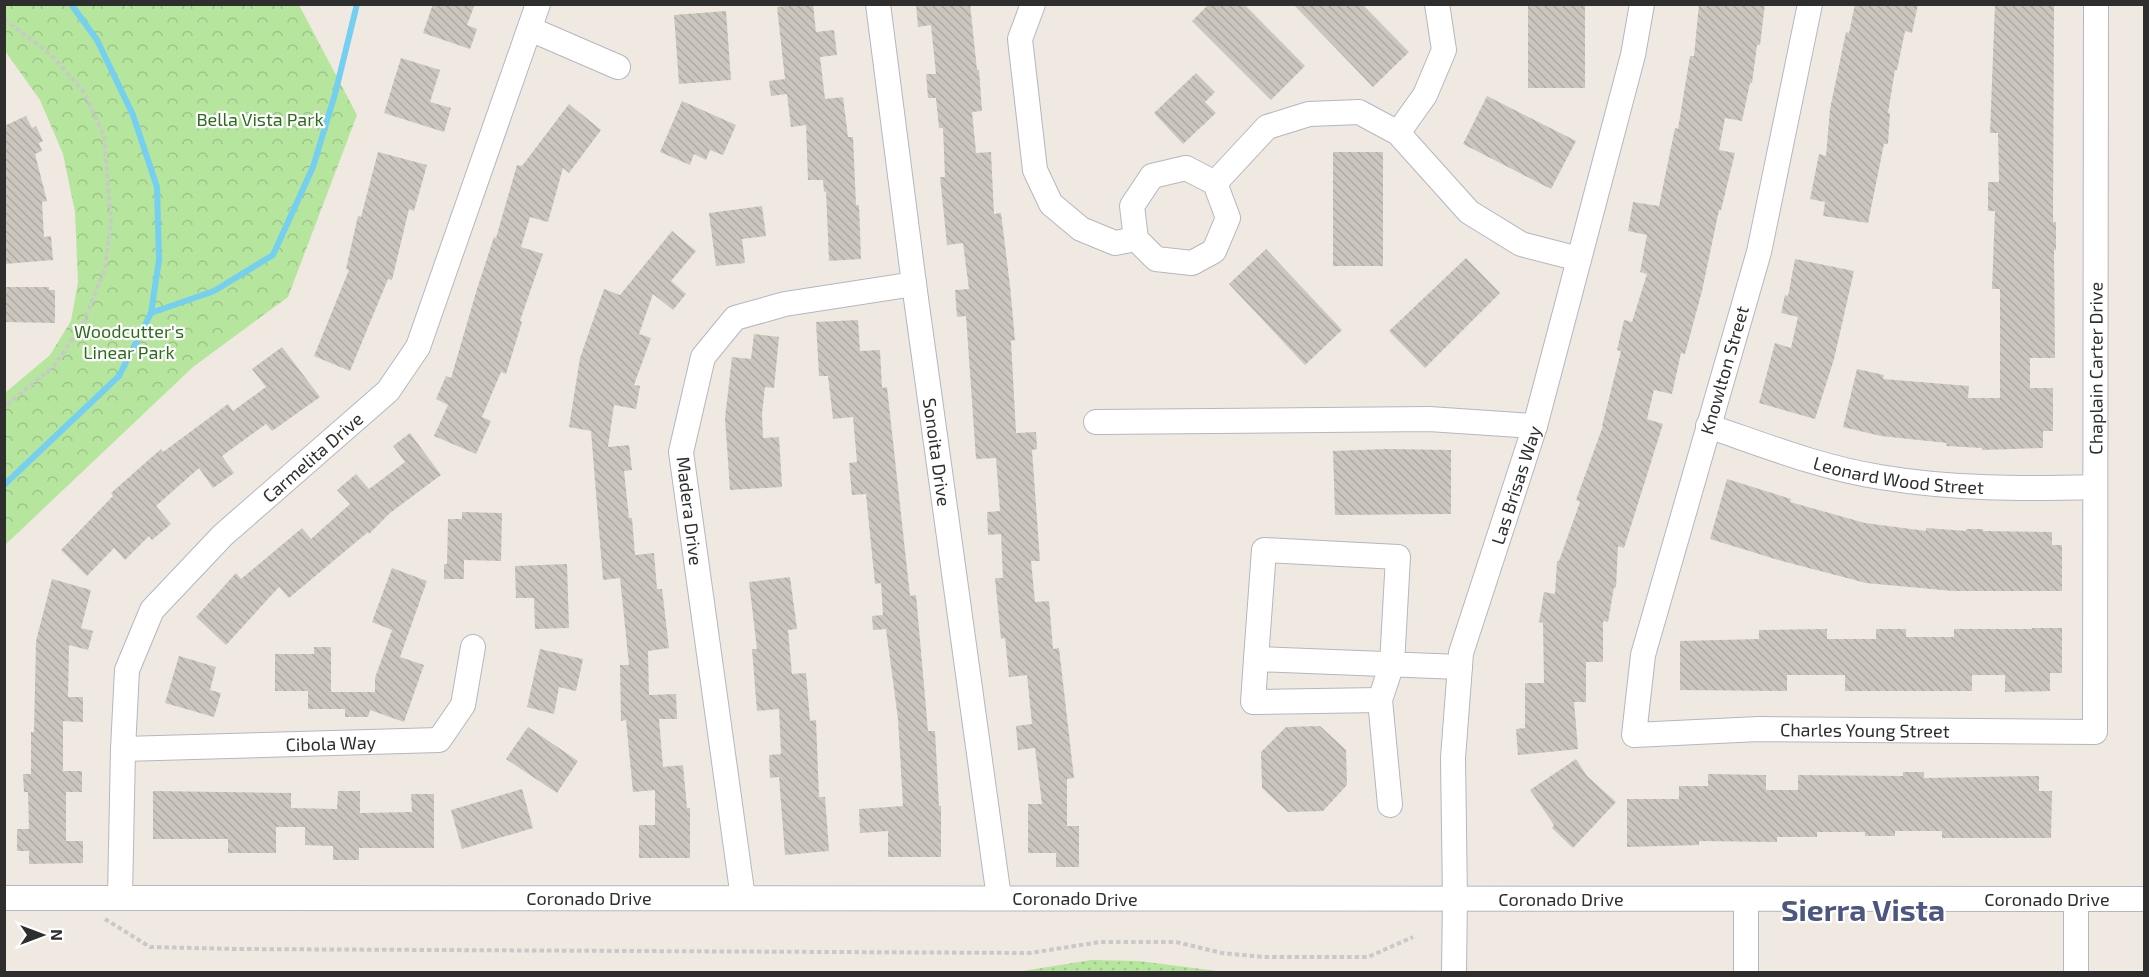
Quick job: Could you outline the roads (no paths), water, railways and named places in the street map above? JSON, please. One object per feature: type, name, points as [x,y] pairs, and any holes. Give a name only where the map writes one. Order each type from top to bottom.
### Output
[{"type":"street","name":"Carmelita Drive","points":[[120,897],[127,670],[152,610],[223,535],[387,391],[418,347],[538,4]]},
{"type":"street","name":"Sonoita Drive","points":[[878,4],[914,284],[999,898]]},
{"type":"street","points":[[1033,4],[1020,39],[1035,170],[1051,204],[1081,229],[1115,243],[1136,238]]},
{"type":"street","points":[[1398,133],[1425,95],[1444,50],[1437,4]]},
{"type":"street","name":"Las Brisas Way","points":[[1454,972],[1453,758],[1461,653],[1535,426],[1633,55],[1641,4]]},
{"type":"street","name":"Knowlton Street","points":[[1634,735],[1643,655],[1759,252],[1810,4]]},
{"type":"street","name":"Chaplain Carter Drive","points":[[2096,4],[2096,732]]},
{"type":"street","points":[[530,29],[618,67]]},
{"type":"street","points":[[1215,183],[1268,127],[1309,114],[1359,112],[1398,133],[1469,212],[1521,244],[1579,259]]},
{"type":"street","points":[[1186,168],[1215,183],[1228,218],[1214,251],[1192,264],[1156,259],[1136,238],[1132,206],[1152,176],[1186,168]]},
{"type":"street","name":"Madera Drive","points":[[742,898],[681,452],[703,357],[735,318],[785,304],[914,284]]},
{"type":"street","points":[[1096,422],[1429,419],[1535,426]]},
{"type":"street","name":"Leonard Wood Street","points":[[1708,426],[1803,458],[1878,477],[1946,486],[2033,489],[2096,487]]},
{"type":"street","points":[[1380,700],[1253,702],[1264,550],[1398,557],[1392,664],[1380,700],[1390,805]]},
{"type":"street","name":"Cibola Way","points":[[123,748],[439,740],[463,705],[473,647]]},
{"type":"street","points":[[1256,659],[1460,667]]},
{"type":"street","name":"Charles Young Street","points":[[1634,735],[1759,729],[2096,732]]},
{"type":"street","name":"Coronado Drive","points":[[4,898],[2145,899]]},
{"type":"street","points":[[1746,899],[1746,972]]},
{"type":"street","points":[[2076,899],[2076,972]]},
{"type":"waterway","points":[[4,485],[119,376],[151,313],[159,260],[157,187],[133,115],[97,40],[71,4]]},
{"type":"waterway","points":[[151,313],[214,291],[273,255],[313,167],[335,94],[357,4]]},
{"type":"district","name":"Sierra Vista","points":[[1863,909]]},
{"type":"park label","name":"Bella Vista Park","points":[[260,119]]},
{"type":"park label","name":"Woodcutter's Linear Park","points":[[129,341]]}]
